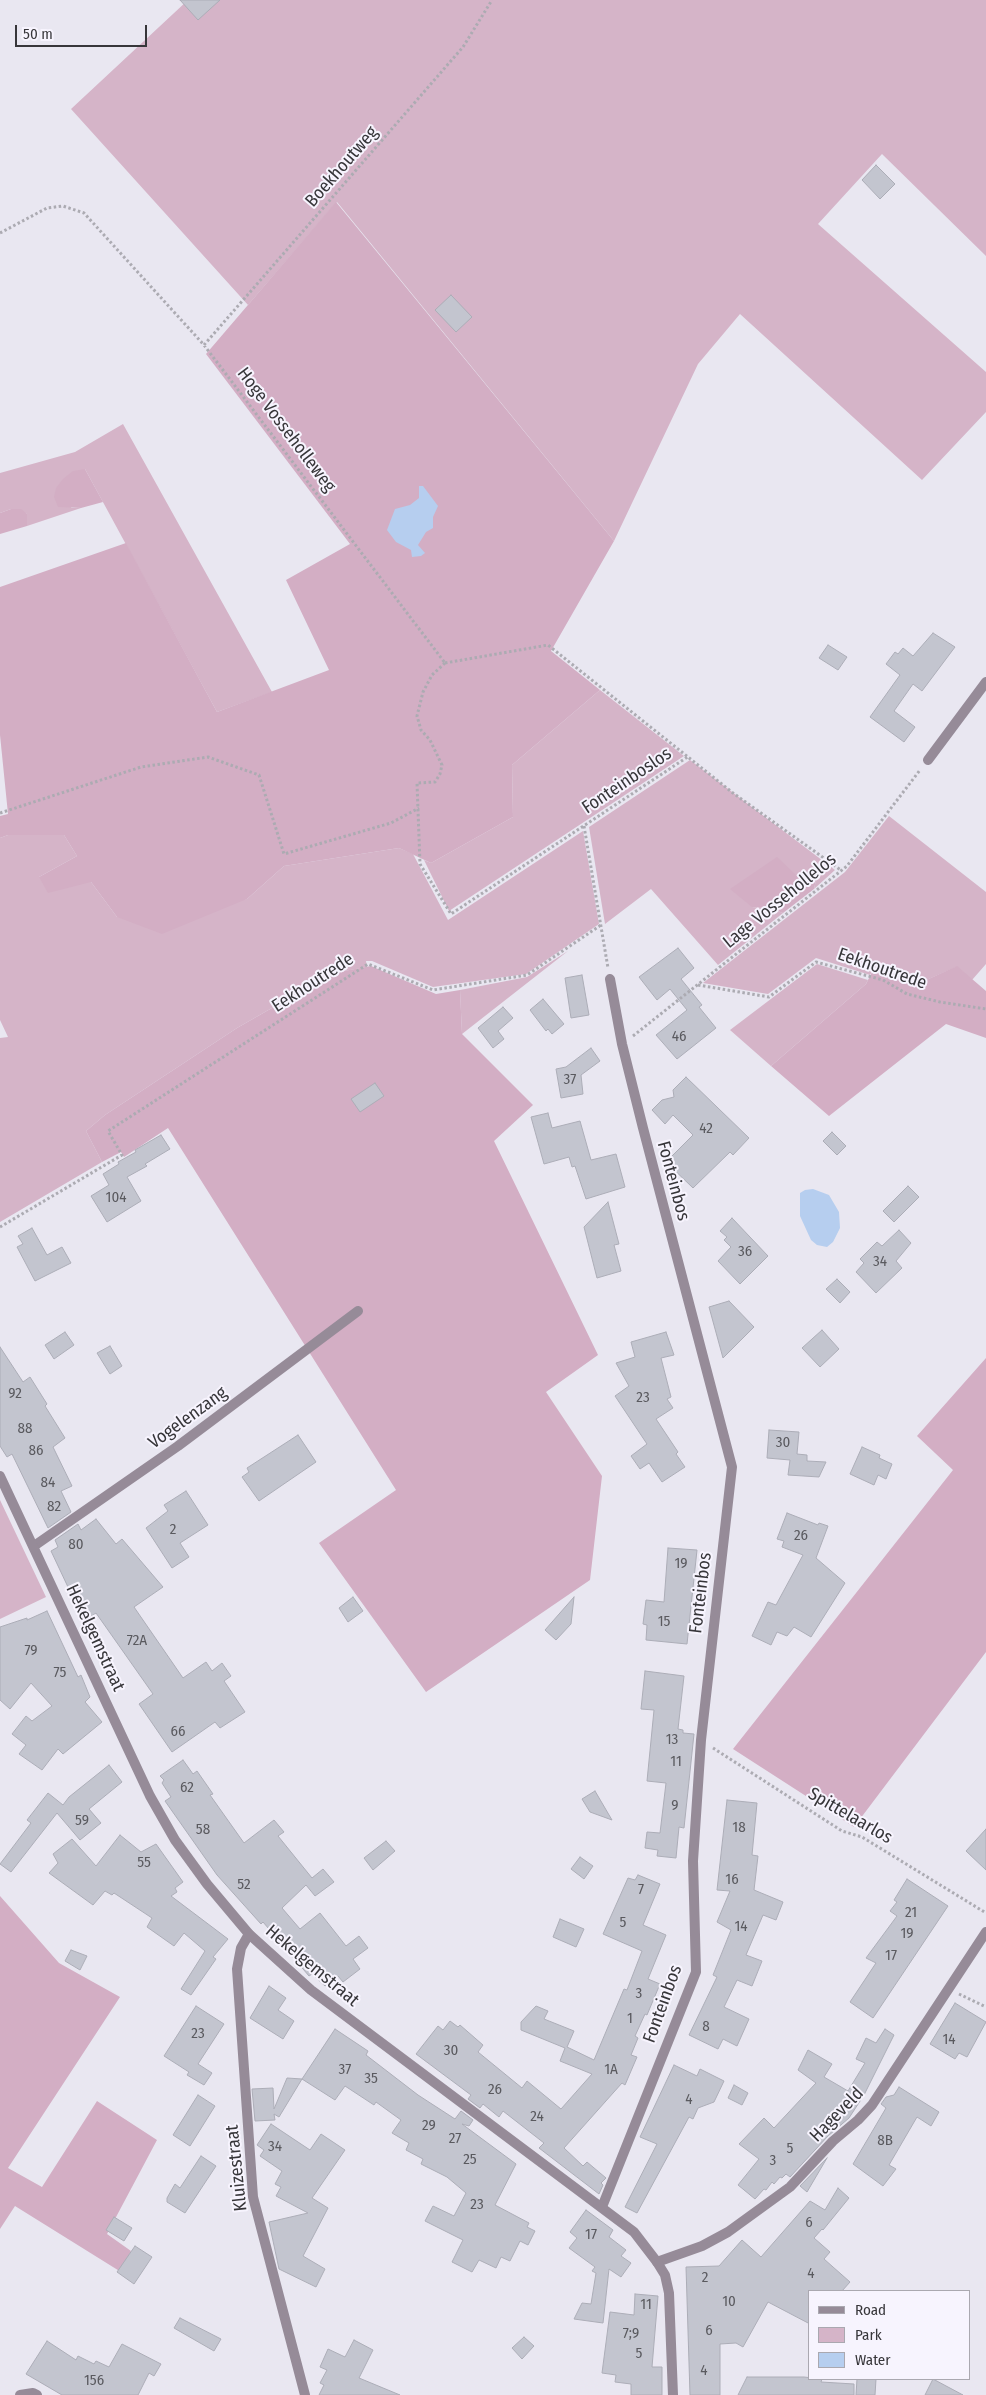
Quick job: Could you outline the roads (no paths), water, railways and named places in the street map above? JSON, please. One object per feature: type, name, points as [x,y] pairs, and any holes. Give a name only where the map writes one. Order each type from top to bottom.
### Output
[{"type":"street","points":[[928,760],[986,682]]},
{"type":"street","name":"Fonteinbos","points":[[602,2207],[696,1972],[694,1861],[701,1740],[732,1467],[622,1044],[610,979]]},
{"type":"street","name":"Vogelenzang","points":[[34,1546],[178,1446],[358,1311]]},
{"type":"street","name":"Hekelgemstraat","points":[[0,1476],[150,1796],[186,1855],[207,1884],[249,1934],[311,1990],[634,2232],[665,2275],[669,2293],[672,2395]]},
{"type":"street","name":"Hageveld","points":[[657,2262],[702,2246],[728,2232],[790,2187],[872,2105],[986,1932]]},
{"type":"street","name":"Kluizestraat","points":[[249,1934],[241,1948],[237,1970],[254,2197],[305,2395]]},
{"type":"street","points":[[20,2395],[33,2393],[37,2395]]},
{"type":"water","points":[[419,486],[423,486],[438,506],[433,517],[433,528],[426,532],[418,545],[425,553],[421,556],[412,557],[411,550],[396,542],[387,530],[395,509],[410,505],[419,498]]},
{"type":"water","points":[[813,1189],[829,1195],[839,1212],[840,1228],[833,1242],[827,1247],[817,1245],[811,1240],[800,1216],[800,1193]]}]
